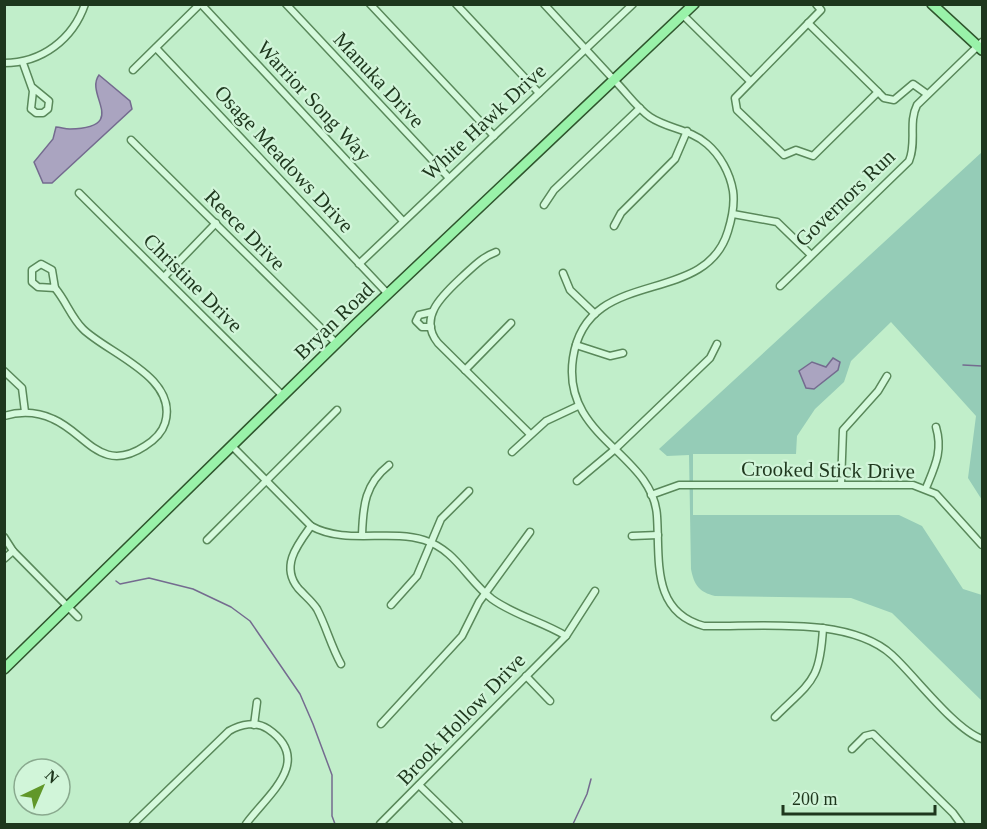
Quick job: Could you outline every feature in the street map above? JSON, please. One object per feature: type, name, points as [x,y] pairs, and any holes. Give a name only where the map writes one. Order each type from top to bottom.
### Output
[{"type":"main road","name":"Bryan Road","points":[[4,669],[387,293],[694,4]]},
{"type":"main road","points":[[932,4],[981,46]]},
{"type":"street","points":[[4,63],[23,63],[61,42],[77,24],[86,4]]},
{"type":"street","points":[[134,70],[201,4]]},
{"type":"street","name":"Warrior Song Way","points":[[201,4],[403,221]]},
{"type":"street","name":"Manuka Drive","points":[[286,4],[449,178]]},
{"type":"street","points":[[370,4],[494,136]]},
{"type":"street","points":[[456,4],[539,93]]},
{"type":"street","points":[[544,4],[640,108],[657,121],[687,131],[708,144],[721,160],[733,192],[733,214],[725,240],[703,266],[681,279],[617,297],[595,314],[576,345],[572,380],[578,406],[637,474],[651,495],[657,513],[664,594],[686,620],[704,626],[823,628],[850,632],[875,642],[891,654],[965,729],[982,739]]},
{"type":"street","name":"White Hawk Drive","points":[[358,264],[631,5]]},
{"type":"street","points":[[821,6],[808,23],[735,98],[736,107],[787,156],[796,150],[813,156],[878,92]]},
{"type":"street","points":[[683,15],[750,81]]},
{"type":"street","points":[[808,23],[884,98],[894,100],[913,84],[927,94]]},
{"type":"street","name":"Governors Run","points":[[780,286],[810,254],[909,161],[914,143],[913,114],[927,94],[981,46]]},
{"type":"street","name":"Osage Meadows Drive","points":[[156,48],[387,293]]},
{"type":"street","points":[[23,63],[32,87]]},
{"type":"street","points":[[544,205],[554,190],[640,108]]},
{"type":"street","points":[[614,226],[621,213],[675,159],[687,131]]},
{"type":"street","name":"Reece Drive","points":[[131,140],[336,343]]},
{"type":"street","name":"Christine Drive","points":[[79,193],[283,396]]},
{"type":"street","points":[[733,214],[777,222],[810,254]]},
{"type":"street","points":[[164,276],[216,223]]},
{"type":"street","points":[[496,252],[486,256],[447,291],[432,312],[431,327],[436,340],[530,434]]},
{"type":"street","points":[[4,416],[25,412],[52,418],[69,428],[91,448],[110,454],[126,454],[141,449],[159,434],[165,423],[165,402],[156,386],[134,364],[98,342],[82,328],[55,288],[50,267],[41,264],[32,270],[31,279],[36,286],[55,288]]},
{"type":"street","points":[[563,273],[570,290],[595,314]]},
{"type":"street","points":[[431,327],[422,327],[416,321],[419,315],[432,312]]},
{"type":"street","points":[[465,370],[511,323]]},
{"type":"street","points":[[577,482],[614,450],[710,358],[717,344]]},
{"type":"street","points":[[576,345],[610,356],[623,353]]},
{"type":"street","points":[[4,370],[22,388],[25,412]]},
{"type":"street","points":[[841,484],[843,430],[878,391],[887,376]]},
{"type":"street","points":[[513,452],[530,434],[546,422],[578,406]]},
{"type":"street","points":[[207,540],[337,410]]},
{"type":"street","points":[[926,488],[940,454],[940,441],[936,427]]},
{"type":"street","points":[[232,446],[312,526],[329,533],[418,538],[431,542],[452,556],[486,594],[500,604],[566,636]]},
{"type":"street","points":[[362,535],[366,494],[372,481],[389,465]]},
{"type":"street","name":"Crooked Stick Drive","points":[[651,495],[679,485],[913,485],[926,488],[936,494],[982,545]]},
{"type":"street","points":[[391,605],[417,576],[441,519],[469,491]]},
{"type":"street","points":[[312,526],[291,557],[291,573],[298,587],[317,610],[328,642],[341,664]]},
{"type":"street","points":[[381,724],[462,636],[486,594],[530,532]]},
{"type":"street","points":[[632,536],[658,535]]},
{"type":"street","points":[[4,537],[13,551],[78,617]]},
{"type":"street","points":[[4,559],[13,551]]},
{"type":"street","name":"Brook Hollow Drive","points":[[380,825],[566,636],[595,591]]},
{"type":"street","points":[[776,717],[816,675],[821,661],[823,628]]},
{"type":"street","points":[[526,676],[550,701]]},
{"type":"street","points":[[254,724],[257,702]]},
{"type":"street","points":[[133,825],[229,731],[245,724],[254,724],[275,734],[287,754],[287,763],[280,785],[246,825]]},
{"type":"street","points":[[852,749],[865,736],[873,734],[953,813],[961,825]]},
{"type":"street","points":[[420,785],[459,825]]},
{"type":"green space","points":[[982,152],[982,500],[968,478],[976,416],[891,322],[851,361],[844,382],[815,409],[797,436],[796,454],[693,454],[693,515],[899,515],[922,526],[963,589],[982,595],[982,701],[892,613],[851,598],[715,596],[701,590],[696,584],[691,569],[689,455],[667,456],[659,449]]},
{"type":"shaded area","points":[[99,75],[130,101],[132,109],[52,183],[43,183],[34,162],[53,139],[56,127],[70,129],[88,127],[98,123],[102,116],[96,83]]},
{"type":"shaded area","points":[[833,358],[840,362],[838,370],[814,389],[806,388],[799,371],[812,362],[826,367]]},
{"type":"waterway","points":[[963,365],[982,366]]},
{"type":"waterway","points":[[116,581],[120,584],[149,578],[193,589],[231,607],[250,621],[300,694],[313,724],[332,775],[332,816],[335,824]]},
{"type":"waterway","points":[[573,824],[587,794],[591,779]]}]
